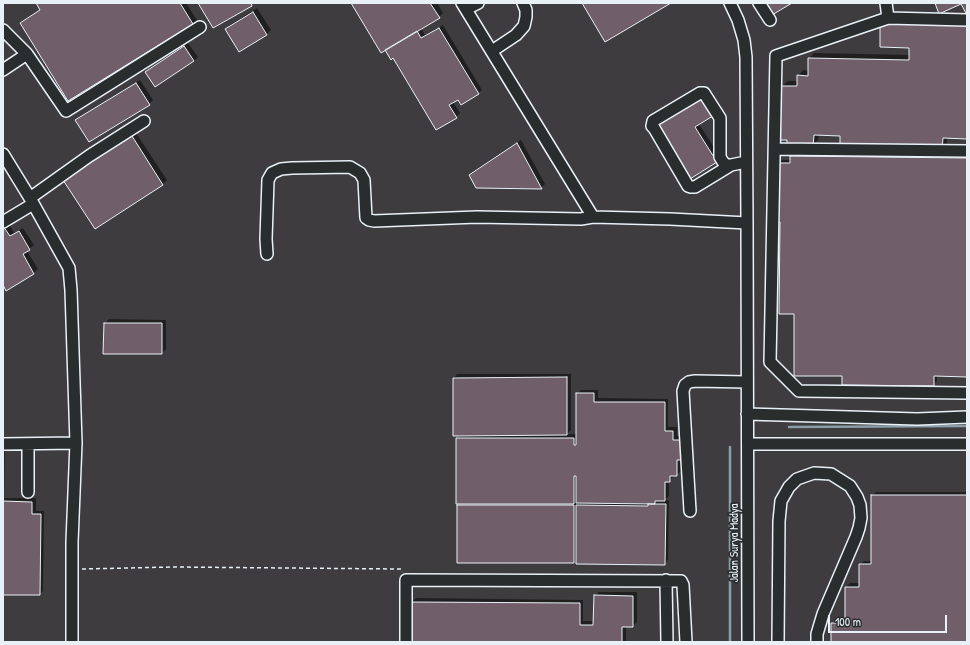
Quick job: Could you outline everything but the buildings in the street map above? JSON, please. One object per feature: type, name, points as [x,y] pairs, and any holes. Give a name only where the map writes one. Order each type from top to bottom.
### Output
[{"type":"street","points":[[478,3],[464,6],[593,217]]},
{"type":"street","points":[[492,51],[516,35],[524,26],[526,10],[523,3]]},
{"type":"street","name":"Jalan Surya Madya","points":[[730,3],[742,33],[746,57],[748,642]]},
{"type":"street","points":[[759,3],[770,20]]},
{"type":"street","points":[[886,3],[888,18]]},
{"type":"street","points":[[967,20],[888,18],[776,56],[770,362],[799,391],[967,393]]},
{"type":"street","points":[[3,30],[27,54],[66,111],[200,28]]},
{"type":"street","points":[[3,70],[27,54]]},
{"type":"street","points":[[731,165],[726,164],[720,157],[720,118],[704,93],[700,93],[653,121],[652,126],[688,186],[696,187],[731,165],[746,162]]},
{"type":"street","points":[[3,222],[89,156],[144,121]]},
{"type":"street","points":[[774,149],[967,151]]},
{"type":"street","points":[[3,154],[69,268],[76,443],[72,569],[72,642]]},
{"type":"street","points":[[267,254],[266,239],[268,180],[272,173],[281,169],[292,168],[350,167],[360,173],[364,180],[366,218],[369,220],[477,217],[581,219],[593,217],[747,223]]},
{"type":"street","points":[[690,511],[683,391],[685,385],[689,382],[695,381],[747,382]]},
{"type":"street","points":[[747,414],[917,419],[967,417]]},
{"type":"street","points":[[3,444],[76,443]]},
{"type":"street","points":[[28,444],[28,492]]},
{"type":"street","points":[[748,444],[967,444]]},
{"type":"street","points":[[778,642],[779,521],[781,501],[789,487],[797,479],[814,472],[831,474],[850,486],[860,505],[861,518],[860,528],[823,614],[816,642]]},
{"type":"street","points":[[406,642],[406,580],[681,581],[684,585],[686,642]]},
{"type":"street","points":[[666,580],[667,642]]},
{"type":"path","points":[[72,569],[173,567],[401,569],[406,580]]},
{"type":"shaded area","points":[[3,3],[967,3],[967,642],[3,642]]},
{"type":"waterway","points":[[789,427],[967,426]]},
{"type":"waterway","points":[[730,447],[730,642]]}]
